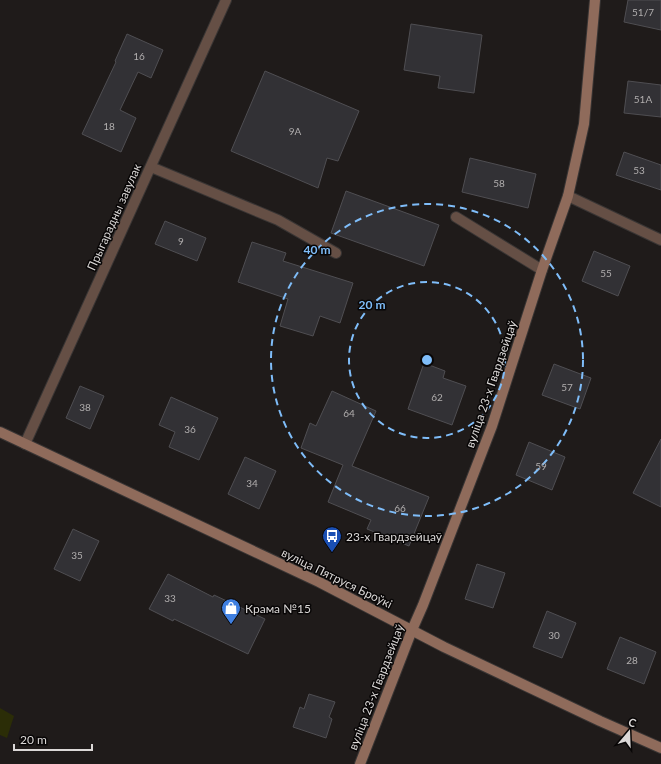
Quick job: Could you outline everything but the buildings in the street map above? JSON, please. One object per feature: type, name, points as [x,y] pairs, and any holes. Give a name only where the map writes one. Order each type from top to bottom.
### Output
[{"type":"street","name":"Прыгарадны завулак","points":[[25,444],[226,0]]},
{"type":"street","name":"вуліца 23-х Гвардзейцаў","points":[[360,764],[492,426],[542,270],[568,196],[584,124],[595,0]]},
{"type":"street","points":[[151,167],[278,220],[336,253]]},
{"type":"street","points":[[568,196],[661,240]]},
{"type":"street","points":[[456,217],[542,270]]},
{"type":"street","name":"вуліца Пятруся Броўкі","points":[[0,432],[318,582],[444,647],[661,748]]},
{"type":"green space","points":[[0,708],[14,716],[7,738],[0,735]]},
{"type":"place","name":"23-х Гвардзейцаў","points":[[332,553]]},
{"type":"place","name":"Крама №15","points":[[231,625]]}]
